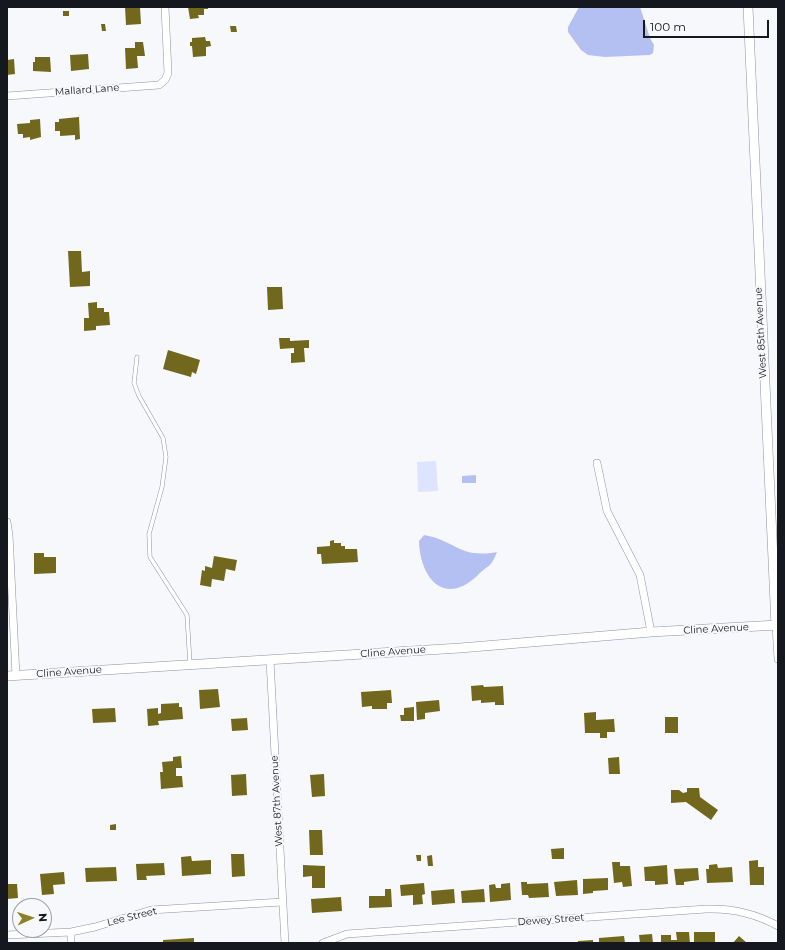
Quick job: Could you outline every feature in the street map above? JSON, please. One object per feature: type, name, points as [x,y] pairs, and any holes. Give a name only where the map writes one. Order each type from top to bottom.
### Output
[{"type":"street","name":"Mallard Lane","points":[[7,96],[159,85],[165,80],[168,73],[165,7]]},
{"type":"street","name":"West 85th Avenue","points":[[748,7],[778,659]]},
{"type":"street","points":[[597,463],[607,511],[640,575],[651,632]]},
{"type":"street","points":[[7,522],[9,535],[11,676]]},
{"type":"street","name":"Cline Avenue","points":[[11,676],[460,648],[651,632],[777,625]]},
{"type":"street","name":"West 87th Avenue","points":[[270,660],[284,943]]},
{"type":"street","name":"Lee Street","points":[[7,935],[70,932],[95,927],[151,910],[282,902]]},
{"type":"street","name":"Dewey Street","points":[[323,943],[347,934],[706,909],[742,911],[766,919],[778,926]]},
{"type":"street","points":[[70,932],[71,943]]},
{"type":"lane","points":[[137,358],[134,383],[139,396],[163,438],[166,458],[162,487],[149,534],[150,557],[187,615],[190,664]]},
{"type":"shaded area","points":[[436,461],[438,491],[418,492],[417,462]]},
{"type":"water","points":[[579,7],[640,7],[650,38],[654,45],[653,53],[650,55],[605,57],[588,55],[581,50],[568,32],[568,27]]},
{"type":"water","points":[[476,475],[476,483],[462,483],[462,476]]},
{"type":"water","points":[[424,535],[434,537],[465,551],[474,553],[497,552],[493,561],[466,584],[455,589],[445,588],[436,584],[429,577],[424,567],[420,555],[419,541]]},
{"type":"building","points":[[125,7],[140,7],[141,24],[126,25]]},
{"type":"building","points":[[188,7],[208,7],[208,9],[204,9],[204,15],[198,15],[199,18],[190,19]]},
{"type":"building","points":[[63,11],[69,11],[69,16],[63,16]]},
{"type":"building","points":[[101,24],[105,24],[106,31],[102,31]]},
{"type":"building","points":[[230,26],[236,26],[237,32],[231,32]]},
{"type":"building","points":[[205,37],[206,41],[210,41],[211,46],[206,47],[206,56],[193,57],[192,46],[190,46],[192,38]]},
{"type":"building","points":[[135,42],[143,42],[145,56],[137,56],[138,68],[126,69],[125,48],[135,48]]},
{"type":"building","points":[[88,54],[89,69],[71,71],[70,55]]},
{"type":"building","points":[[35,57],[50,57],[51,72],[33,71],[33,62],[35,62]]},
{"type":"building","points":[[14,59],[15,74],[7,75],[7,60]]},
{"type":"building","points":[[79,117],[80,139],[75,140],[75,135],[60,136],[60,131],[55,131],[55,122],[59,122],[59,119]]},
{"type":"building","points":[[40,119],[41,137],[30,140],[30,137],[23,138],[23,134],[18,134],[17,124],[30,123],[30,120]]},
{"type":"building","points":[[68,251],[81,251],[82,272],[90,271],[90,286],[70,287]]},
{"type":"building","points":[[267,287],[282,287],[283,309],[268,310]]},
{"type":"building","points":[[97,302],[97,308],[104,308],[104,312],[109,312],[110,325],[96,326],[96,330],[84,331],[84,318],[89,318],[88,303]]},
{"type":"building","points":[[279,338],[290,338],[290,341],[309,340],[309,348],[304,348],[305,362],[291,363],[291,353],[294,353],[294,348],[280,349]]},
{"type":"building","points":[[168,350],[200,360],[196,374],[192,372],[191,377],[163,369]]},
{"type":"building","points":[[334,540],[334,543],[341,543],[341,546],[345,546],[345,549],[357,549],[358,562],[322,564],[321,554],[317,554],[317,547],[330,546],[330,541]]},
{"type":"building","points":[[34,553],[44,553],[44,557],[56,557],[56,573],[34,574]]},
{"type":"building","points":[[214,556],[237,560],[235,571],[226,569],[224,581],[212,579],[211,587],[200,585],[202,570],[205,571],[205,566],[212,568]]},
{"type":"building","points":[[483,685],[484,687],[503,686],[504,705],[495,705],[495,702],[481,703],[481,700],[472,701],[471,686]]},
{"type":"building","points":[[218,689],[220,707],[200,709],[199,690]]},
{"type":"building","points":[[391,690],[392,703],[387,703],[387,709],[372,709],[372,706],[362,707],[361,692]]},
{"type":"building","points":[[439,700],[440,711],[425,713],[425,719],[417,720],[416,702]]},
{"type":"building","points":[[179,703],[179,707],[182,707],[183,719],[158,721],[159,725],[148,726],[147,709],[158,708],[158,714],[161,713],[161,704]]},
{"type":"building","points":[[414,707],[414,721],[401,721],[400,715],[404,715],[404,708]]},
{"type":"building","points":[[115,708],[116,722],[93,723],[92,709]]},
{"type":"building","points":[[596,712],[596,720],[614,719],[615,732],[607,732],[607,738],[600,738],[600,733],[585,733],[584,713]]},
{"type":"building","points":[[665,717],[678,717],[678,733],[665,733]]},
{"type":"building","points":[[247,718],[248,730],[232,731],[231,719]]},
{"type":"building","points":[[181,756],[182,768],[176,768],[176,776],[182,776],[183,787],[161,789],[160,772],[163,772],[162,762],[173,761],[173,757]]},
{"type":"building","points":[[619,757],[620,774],[609,774],[608,758]]},
{"type":"building","points":[[246,774],[247,795],[232,796],[231,775]]},
{"type":"building","points":[[324,774],[325,796],[312,797],[310,775]]},
{"type":"building","points":[[687,788],[699,788],[700,797],[718,810],[711,820],[686,802],[671,803],[671,790],[679,790],[683,793],[687,792]]},
{"type":"building","points":[[116,824],[116,830],[110,830],[110,825]]},
{"type":"building","points":[[309,830],[322,830],[323,855],[310,855]]},
{"type":"building","points":[[564,848],[564,859],[552,859],[551,849]]},
{"type":"building","points":[[231,854],[244,854],[245,876],[232,877]]},
{"type":"building","points":[[416,855],[421,855],[421,861],[417,861]]},
{"type":"building","points":[[432,855],[433,866],[428,866],[427,856]]},
{"type":"building","points":[[191,856],[192,861],[211,860],[211,874],[182,876],[181,857]]},
{"type":"building","points":[[758,860],[758,867],[764,867],[764,885],[750,885],[749,861]]},
{"type":"building","points":[[612,862],[620,862],[620,866],[630,866],[632,886],[623,887],[622,882],[614,883]]},
{"type":"building","points":[[164,863],[165,875],[146,876],[147,880],[137,880],[136,864]]},
{"type":"building","points":[[717,864],[718,868],[732,867],[733,882],[707,883],[706,869],[709,869],[709,865]]},
{"type":"building","points":[[303,865],[325,866],[325,888],[312,888],[312,876],[303,877]]},
{"type":"building","points":[[667,865],[668,884],[655,885],[655,881],[645,881],[644,867]]},
{"type":"building","points":[[116,867],[117,881],[86,882],[85,868]]},
{"type":"building","points":[[698,868],[699,880],[684,882],[684,885],[676,885],[674,869]]},
{"type":"building","points":[[64,872],[65,884],[53,885],[54,894],[42,895],[40,874]]},
{"type":"building","points":[[608,878],[608,890],[593,891],[593,893],[583,894],[583,879]]},
{"type":"building","points":[[577,880],[578,895],[556,896],[554,882]]},
{"type":"building","points":[[521,882],[527,882],[527,884],[548,883],[549,897],[529,898],[528,895],[522,895]]},
{"type":"building","points":[[424,883],[425,894],[422,895],[423,904],[413,905],[413,895],[401,896],[400,885]]},
{"type":"building","points":[[510,883],[511,900],[490,902],[489,885],[495,884],[496,888],[501,888],[501,884]]},
{"type":"building","points":[[7,884],[17,884],[18,898],[7,899]]},
{"type":"building","points":[[385,889],[391,889],[392,907],[369,908],[369,896],[385,896]]},
{"type":"building","points":[[454,889],[455,903],[432,905],[431,891]]},
{"type":"building","points":[[484,889],[485,902],[462,903],[461,891]]},
{"type":"building","points":[[341,897],[342,911],[312,913],[311,899]]},
{"type":"building","points":[[676,932],[689,932],[690,943],[661,943],[661,935],[671,935],[671,940],[677,940]]},
{"type":"building","points":[[694,932],[715,932],[715,943],[694,942]]},
{"type":"building","points":[[652,934],[653,943],[640,943],[639,935]]},
{"type":"building","points":[[624,936],[625,943],[599,943],[599,938]]},
{"type":"building","points":[[739,936],[747,943],[733,943]]},
{"type":"building","points":[[194,938],[194,943],[163,943],[163,940]]},
{"type":"building","points":[[593,940],[593,943],[578,943],[578,941]]}]
